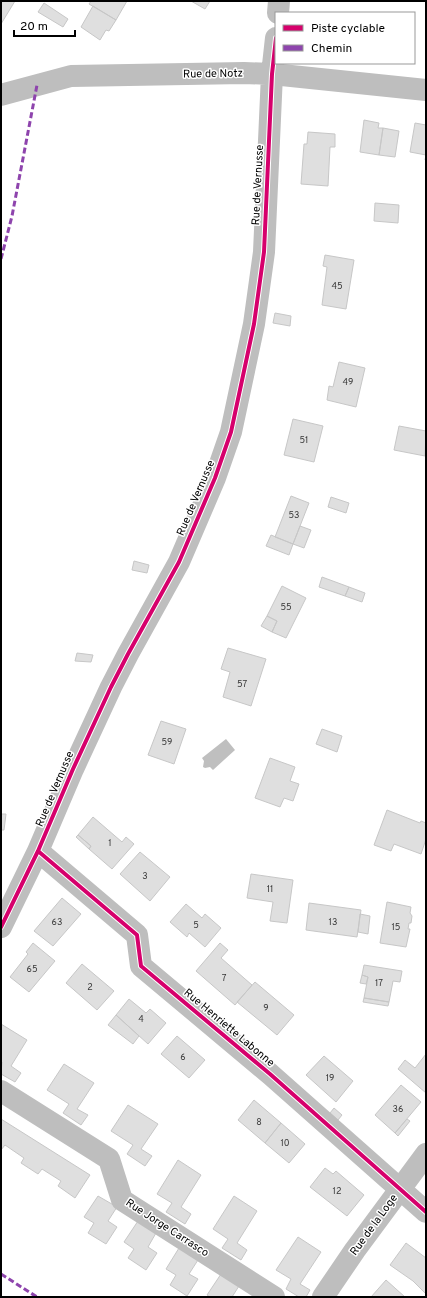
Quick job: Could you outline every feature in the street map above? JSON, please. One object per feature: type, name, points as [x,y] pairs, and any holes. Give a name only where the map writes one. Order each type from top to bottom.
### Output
[{"type":"street","points":[[278,12],[279,1]]},
{"type":"street","name":"Rue de Vernusse","points":[[1,927],[38,851],[73,769],[111,687],[179,562],[215,478],[232,432],[254,324],[264,252],[272,74],[275,47]]},
{"type":"street","name":"Rue de Notz","points":[[1,95],[70,76],[272,74],[426,90]]},
{"type":"street","name":"Rue Henriette Labonne","points":[[38,851],[137,935],[141,966],[248,1056],[426,1212]]},
{"type":"street","name":"Rue Jorge Carrasco","points":[[1,1091],[109,1159],[122,1200],[274,1297]]},
{"type":"street","name":"Rue de la Loge","points":[[323,1297],[355,1250],[426,1154]]},
{"type":"shaded area","points":[[226,739],[235,750],[213,770],[210,767],[203,767],[204,761],[202,758]]},
{"type":"building","points":[[1,1],[15,1],[1,24]]},
{"type":"building","points":[[91,1],[127,1],[116,20],[89,4]]},
{"type":"building","points":[[191,1],[210,1],[205,9]]},
{"type":"building","points":[[44,3],[68,19],[63,27],[38,12]]},
{"type":"building","points":[[93,6],[116,20],[109,31],[106,30],[100,40],[81,27]]},
{"type":"building","points":[[364,120],[379,123],[378,128],[383,128],[379,155],[360,152]]},
{"type":"building","points":[[415,123],[426,125],[426,155],[410,152]]},
{"type":"building","points":[[383,128],[399,131],[395,157],[379,155]]},
{"type":"building","points":[[308,132],[335,134],[335,147],[330,147],[328,186],[301,184],[304,144],[307,144]]},
{"type":"building","points":[[375,203],[399,205],[398,223],[374,221]]},
{"type":"building","points":[[325,255],[354,260],[346,309],[322,305],[327,267],[323,266]]},
{"type":"building","points":[[275,313],[291,316],[290,326],[273,323]]},
{"type":"building","points":[[339,362],[365,368],[356,407],[327,400],[329,386],[333,387]]},
{"type":"building","points":[[293,419],[323,426],[314,462],[284,455]]},
{"type":"building","points":[[399,426],[426,431],[425,456],[394,450]]},
{"type":"building","points":[[291,496],[309,503],[293,544],[275,537]]},
{"type":"building","points":[[331,497],[349,503],[346,513],[328,507]]},
{"type":"building","points":[[300,526],[311,530],[304,548],[293,544]]},
{"type":"building","points":[[271,535],[293,544],[289,555],[266,546]]},
{"type":"building","points":[[134,561],[149,565],[147,573],[132,570]]},
{"type":"building","points":[[322,577],[349,587],[345,596],[319,587]]},
{"type":"building","points":[[282,586],[306,598],[286,638],[272,632],[277,621],[267,616]]},
{"type":"building","points":[[349,587],[365,593],[362,602],[345,596]]},
{"type":"building","points":[[267,616],[277,621],[272,632],[261,626]]},
{"type":"building","points":[[228,648],[266,659],[251,706],[223,697],[230,672],[221,669]]},
{"type":"building","points":[[77,653],[93,655],[91,662],[75,661]]},
{"type":"building","points":[[161,721],[186,729],[174,764],[148,755]]},
{"type":"building","points":[[322,729],[342,736],[337,752],[316,744]]},
{"type":"building","points":[[270,758],[295,767],[290,781],[299,784],[293,801],[284,798],[280,807],[255,798]]},
{"type":"building","points":[[387,810],[420,823],[421,821],[426,823],[426,839],[421,854],[394,844],[391,851],[374,845]]},
{"type":"building","points":[[1,814],[6,814],[4,830],[1,830]]},
{"type":"building","points":[[93,817],[122,842],[126,837],[134,844],[112,869],[89,849],[91,846],[78,835]]},
{"type":"building","points":[[78,835],[91,846],[89,849],[76,837]]},
{"type":"building","points":[[140,852],[170,877],[150,901],[120,874]]},
{"type":"building","points":[[251,874],[293,880],[287,923],[270,921],[273,902],[247,898]]},
{"type":"building","points":[[62,898],[81,914],[53,946],[34,931]]},
{"type":"building","points":[[387,902],[411,907],[410,913],[412,916],[411,923],[409,923],[408,929],[410,929],[406,947],[380,943]]},
{"type":"building","points":[[309,903],[361,910],[357,937],[306,930]]},
{"type":"building","points":[[186,904],[202,918],[205,914],[221,928],[205,947],[189,933],[187,937],[170,922]]},
{"type":"building","points":[[360,914],[370,916],[368,934],[358,932]]},
{"type":"building","points":[[33,943],[55,961],[29,992],[10,977],[28,954],[26,952]]},
{"type":"building","points":[[220,943],[228,950],[221,958],[252,985],[235,1005],[196,971]]},
{"type":"building","points":[[82,964],[114,991],[97,1010],[66,983]]},
{"type":"building","points":[[364,965],[402,971],[400,982],[393,981],[389,1002],[364,998],[368,977],[362,975]]},
{"type":"building","points":[[362,975],[368,977],[366,984],[360,983]]},
{"type":"building","points":[[255,982],[294,1015],[277,1035],[237,1002]]},
{"type":"building","points":[[364,998],[389,1002],[388,1006],[363,1002]]},
{"type":"building","points":[[129,999],[146,1013],[150,1009],[166,1023],[148,1044],[116,1015]]},
{"type":"building","points":[[116,1015],[139,1036],[133,1044],[108,1025]]},
{"type":"building","points":[[1,1024],[27,1040],[11,1066],[21,1073],[15,1082],[1,1074]]},
{"type":"building","points":[[177,1036],[205,1060],[189,1078],[161,1054]]},
{"type":"building","points":[[426,1054],[426,1093],[398,1069],[405,1060],[415,1068]]},
{"type":"building","points":[[324,1056],[353,1081],[336,1102],[306,1075]]},
{"type":"building","points":[[64,1064],[94,1083],[77,1109],[88,1115],[81,1125],[63,1113],[69,1104],[47,1090]]},
{"type":"building","points":[[401,1085],[421,1102],[395,1133],[375,1115]]},
{"type":"building","points":[[254,1100],[281,1123],[265,1143],[238,1120]]},
{"type":"building","points":[[128,1105],[158,1124],[141,1149],[152,1156],[145,1166],[127,1154],[133,1145],[111,1131]]},
{"type":"building","points":[[334,1108],[342,1115],[338,1120],[330,1113]]},
{"type":"building","points":[[1,1119],[90,1175],[75,1198],[58,1186],[61,1181],[42,1169],[38,1174],[21,1163],[24,1158],[5,1145],[1,1150]]},
{"type":"building","points":[[407,1119],[410,1121],[398,1136],[395,1133]]},
{"type":"building","points":[[281,1123],[305,1144],[289,1163],[265,1143]]},
{"type":"building","points":[[178,1160],[201,1175],[181,1207],[191,1214],[185,1224],[166,1212],[172,1203],[157,1194]]},
{"type":"building","points":[[325,1168],[333,1174],[336,1171],[364,1195],[347,1216],[310,1187]]},
{"type":"building","points":[[98,1196],[117,1207],[108,1221],[117,1227],[106,1244],[88,1233],[94,1223],[84,1217]]},
{"type":"building","points":[[234,1196],[257,1211],[237,1243],[247,1250],[241,1260],[222,1248],[228,1239],[213,1229]]},
{"type":"building","points":[[138,1221],[156,1233],[148,1247],[157,1253],[146,1270],[128,1258],[134,1249],[124,1242]]},
{"type":"building","points":[[298,1237],[321,1252],[300,1284],[310,1290],[306,1297],[299,1297],[286,1289],[291,1279],[276,1270]]},
{"type":"building","points":[[406,1243],[426,1258],[426,1294],[413,1281],[390,1265]]},
{"type":"building","points":[[179,1248],[198,1260],[189,1274],[198,1279],[187,1296],[170,1285],[176,1275],[166,1269]]},
{"type":"building","points":[[221,1274],[239,1286],[232,1297],[210,1297],[207,1295]]},
{"type":"building","points":[[386,1280],[405,1297],[371,1297]]},
{"type":"marked path","points":[[1,259],[12,216],[37,85]]},
{"type":"marked path","points":[[1,1274],[37,1297]]},
{"type":"cycle path","points":[[1,927],[38,851],[73,769],[111,687],[179,562],[215,478],[231,432],[254,324],[264,252],[272,74],[275,47]]},
{"type":"cycle path","points":[[38,851],[137,935],[141,966],[270,1074],[426,1212]]}]
